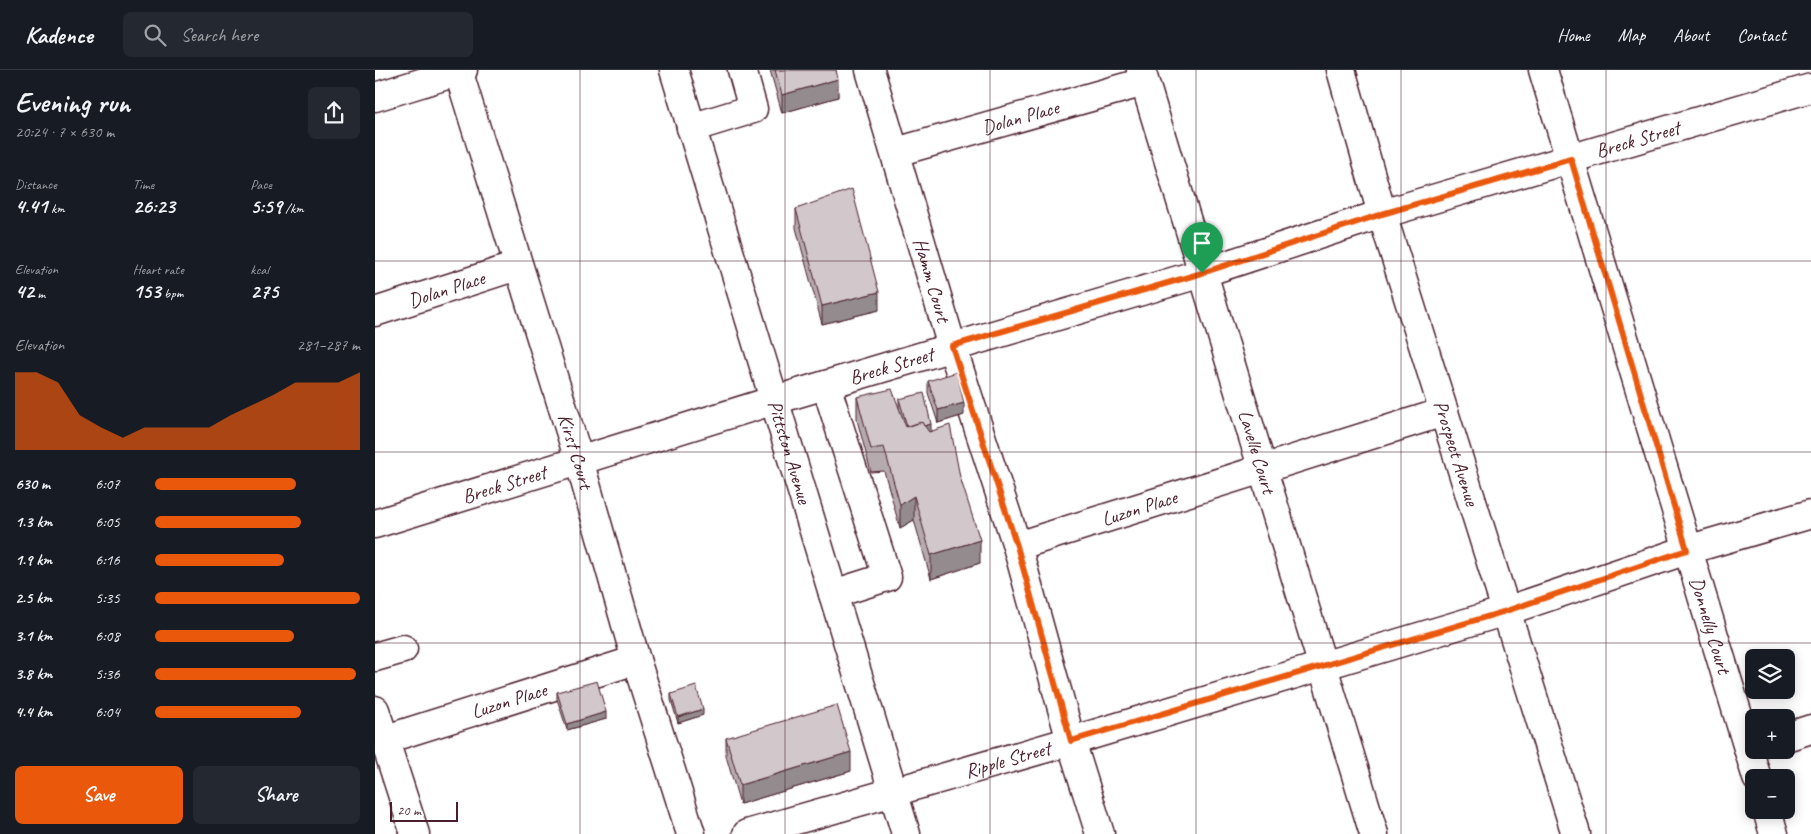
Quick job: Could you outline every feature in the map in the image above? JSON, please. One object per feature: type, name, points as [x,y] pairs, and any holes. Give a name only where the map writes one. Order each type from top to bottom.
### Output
[{"type":"street","points":[[375,97],[460,70]]},
{"type":"street","name":"Kirst Court","points":[[460,70],[517,266],[579,460],[636,660],[691,834]]},
{"type":"street","name":"Pittston Avenue","points":[[674,70],[906,834]]},
{"type":"street","points":[[691,128],[753,110],[742,70]]},
{"type":"street","name":"Hamm Court","points":[[870,70],[896,152],[952,346],[1017,546],[1071,741],[1100,834]]},
{"type":"street","name":"Prospect Avenue","points":[[1341,70],[1382,214],[1576,834]]},
{"type":"street","name":"Donnelly Court","points":[[1543,70],[1687,550],[1745,729]]},
{"type":"street","name":"Dolan Place","points":[[896,152],[1143,76]]},
{"type":"street","name":"Lavelle Court","points":[[1143,76],[1374,834]]},
{"type":"street","name":"Breck Street","points":[[375,524],[952,346],[1202,273],[1382,214],[1811,88]]},
{"type":"street","name":"Dolan Place","points":[[375,312],[517,266]]},
{"type":"street","points":[[826,385],[887,577],[833,594]]},
{"type":"street","name":"Luzon Place","points":[[1017,546],[1444,412]]},
{"type":"street","name":"Ripple Street","points":[[747,834],[1071,741],[1506,611],[1687,550],[1811,514]]},
{"type":"street","points":[[375,657],[403,649]]},
{"type":"street","name":"Luzon Place","points":[[383,740],[636,660]]},
{"type":"street","points":[[375,710],[383,740],[415,834]]},
{"type":"street","points":[[1795,734],[1811,729]]},
{"type":"street","points":[[1770,819],[1774,834]]},
{"type":"building","points":[[775,70],[836,70],[838,79],[782,95]]},
{"type":"building","points":[[852,189],[879,292],[822,306],[796,209]]},
{"type":"building","points":[[957,372],[964,403],[938,410],[928,381]]},
{"type":"building","points":[[892,389],[906,427],[922,422],[929,432],[950,425],[960,477],[980,540],[931,555],[914,496],[900,505],[884,447],[871,449],[857,397]]},
{"type":"building","points":[[924,393],[931,424],[924,426],[922,422],[907,426],[899,399]]},
{"type":"building","points":[[597,681],[606,712],[567,724],[557,692]]},
{"type":"building","points":[[696,686],[703,709],[678,717],[671,694]]},
{"type":"building","points":[[837,705],[851,752],[740,785],[726,738]]},
{"type":"route","points":[[1571,159],[1687,550],[1506,611],[1071,741],[1017,546],[952,346],[1202,273],[1382,214],[1571,159]]}]
